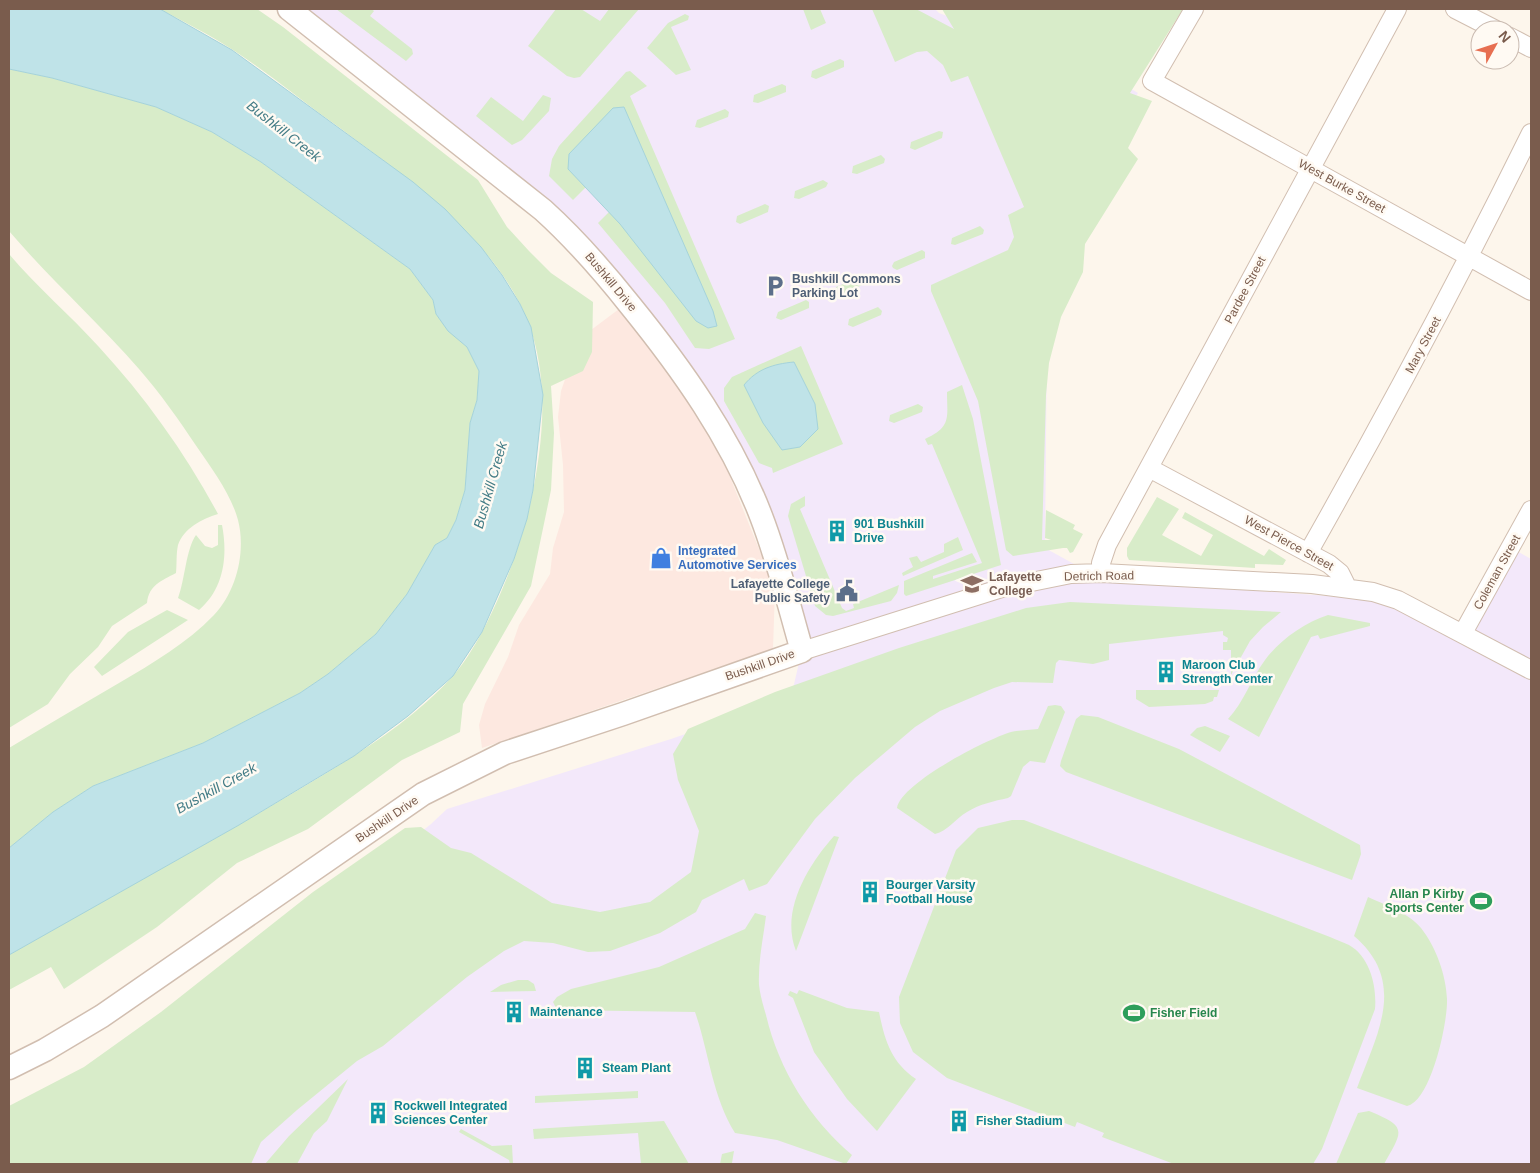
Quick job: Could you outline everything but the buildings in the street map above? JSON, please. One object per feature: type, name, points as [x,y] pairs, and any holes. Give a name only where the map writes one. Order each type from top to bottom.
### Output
[{"type":"street","name":"Bushkill Drive","points":[[9,1068],[45,1050],[102,1016],[408,804],[452,778],[505,753],[623,714],[802,650],[768,534],[741,470],[701,400],[645,323],[578,243],[543,210],[289,9]]},
{"type":"street","name":"West Burke Street","points":[[1194,9],[1152,81],[1531,291]]},
{"type":"street","name":"Pardee Street","points":[[1102,573],[1102,563],[1107,546],[1397,9]]},
{"type":"street","points":[[1455,9],[1476,20]]},
{"type":"street","name":"Mary Street","points":[[1308,553],[1366,451],[1470,257],[1531,133]]},
{"type":"street","name":"West Pierce Street","points":[[1149,468],[1308,553],[1340,573],[1347,587]]},
{"type":"street","name":"Coleman Street","points":[[1463,634],[1531,510]]},
{"type":"street","name":"Detrich Road","points":[[802,650],[1009,586],[1071,574],[1102,573],[1347,587]]},
{"type":"street","points":[[1347,587],[1373,592],[1398,600],[1531,670]]},
{"type":"shaded area","name":"Lafayette College","points":[[289,9],[935,9],[939,13],[1044,53],[1083,60],[1138,93],[1041,235],[1047,333],[1045,548],[1103,580],[1357,598],[1389,605],[1466,643],[1517,551],[1531,559],[1531,1164],[9,1164],[431,824],[447,809],[671,739],[791,697],[802,650],[741,471],[578,243]]},
{"type":"shaded area","points":[[619,309],[649,344],[718,447],[775,589],[773,649],[482,748],[479,725],[485,704],[508,657],[519,625],[550,574],[553,548],[564,512],[563,465],[558,417],[561,391],[579,339]]},
{"type":"green space","points":[[160,9],[257,9],[283,27],[478,180],[507,227],[529,251],[551,273],[593,302],[592,352],[583,371],[551,386],[554,433],[551,490],[531,586],[463,704],[460,732],[402,760],[308,829],[237,863],[157,927],[64,989],[51,967],[9,990],[9,955],[331,770],[395,728],[434,695],[465,661],[501,593],[519,544],[536,476],[542,425],[542,400],[541,374],[536,349],[529,325],[519,302],[503,276],[484,251],[463,228],[415,185],[364,146],[247,59]]},
{"type":"green space","points":[[336,9],[371,9],[374,11],[370,16],[412,49],[413,54],[406,61]]},
{"type":"green space","points":[[556,9],[581,9],[600,21],[609,9],[639,9],[580,77],[574,78],[567,76],[528,46]]},
{"type":"green space","points":[[803,9],[820,9],[826,23],[811,30]]},
{"type":"green space","points":[[872,9],[916,9],[954,29],[942,9],[1183,9],[1130,93],[1152,101],[1128,148],[1138,159],[1085,244],[1083,272],[1061,317],[1049,363],[1046,395],[1042,540],[1051,540],[1045,538],[1046,510],[1075,525],[1073,529],[1083,534],[1073,552],[1070,553],[1067,548],[1063,548],[1013,556],[1006,550],[978,401],[931,291],[931,285],[1008,250],[1014,237],[1008,215],[1024,207],[968,76],[951,82],[943,65],[927,51],[917,52],[895,62]]},
{"type":"green space","points":[[685,14],[689,16],[688,20],[671,27],[691,70],[676,75],[647,48],[668,23]]},
{"type":"green space","points":[[840,59],[844,61],[844,67],[816,79],[811,77],[812,71]]},
{"type":"green space","points":[[9,69],[52,78],[156,107],[212,132],[261,162],[410,269],[433,300],[436,314],[448,330],[467,347],[479,371],[477,400],[470,423],[465,490],[456,520],[447,538],[435,545],[407,594],[376,634],[328,674],[300,693],[203,743],[93,786],[53,812],[9,848],[9,748],[157,660],[181,644],[204,625],[214,615],[229,594],[238,570],[241,545],[238,520],[226,491],[169,407],[123,351],[9,231]]},
{"type":"green space","points":[[630,71],[647,86],[630,96],[735,339],[709,349],[695,348],[665,303],[598,223],[610,211],[587,186],[573,200],[549,176],[552,159],[559,146],[626,72]]},
{"type":"green space","points":[[782,84],[786,86],[786,92],[758,103],[753,102],[754,95]]},
{"type":"green space","points":[[543,95],[551,98],[549,111],[522,140],[512,145],[476,116],[491,97],[523,121]]},
{"type":"green space","points":[[725,109],[729,112],[728,117],[700,128],[695,127],[697,120]]},
{"type":"green space","points":[[939,131],[943,132],[942,138],[915,150],[910,148],[911,142]]},
{"type":"green space","points":[[881,155],[885,159],[884,163],[857,174],[852,173],[853,166]]},
{"type":"green space","points":[[823,180],[828,183],[826,187],[799,199],[794,198],[795,191]]},
{"type":"green space","points":[[765,204],[769,206],[768,212],[740,224],[736,222],[737,216]]},
{"type":"green space","points":[[980,226],[984,230],[983,234],[955,245],[951,244],[952,238]]},
{"type":"green space","points":[[922,250],[925,252],[925,258],[897,270],[893,268],[894,262]]},
{"type":"green space","points":[[9,254],[116,366],[164,427],[218,514],[189,529],[181,539],[178,545],[176,573],[153,588],[147,603],[112,626],[98,647],[70,674],[48,704],[9,728]]},
{"type":"green space","points":[[864,275],[867,277],[867,283],[839,295],[835,294],[836,287]]},
{"type":"green space","points":[[806,300],[809,302],[809,308],[781,320],[776,318],[778,312]]},
{"type":"green space","points":[[878,307],[882,311],[881,315],[853,327],[848,325],[849,319]]},
{"type":"green space","points":[[801,346],[843,444],[773,473],[772,468],[759,463],[724,401],[724,388],[732,377]]},
{"type":"green space","points":[[962,385],[973,419],[1001,565],[906,596],[904,594],[904,581],[972,553],[977,562],[933,576],[933,579],[982,563],[932,444],[928,445],[925,439],[934,435],[944,425],[947,415],[947,392]]},
{"type":"green space","points":[[918,404],[923,407],[922,412],[894,423],[889,421],[890,415]]},
{"type":"green space","points":[[805,496],[805,506],[800,509],[842,608],[846,611],[854,608],[853,604],[899,585],[897,593],[891,601],[833,616],[826,615],[815,606],[788,516],[791,504]]},
{"type":"green space","points":[[1157,497],[1179,509],[1162,535],[1201,556],[1213,535],[1182,518],[1185,512],[1264,556],[1269,549],[1286,560],[1283,565],[1255,564],[1255,568],[1129,560],[1127,548]]},
{"type":"green space","points":[[218,525],[222,525],[224,537],[222,571],[214,592],[199,610],[178,598],[188,556],[196,535],[205,546],[212,548],[218,545]]},
{"type":"green space","points":[[958,537],[963,550],[903,576],[902,573],[913,567],[909,558],[917,556],[921,562],[944,552],[944,544]]},
{"type":"green space","points":[[1070,602],[1281,612],[1250,641],[1231,675],[1231,650],[1223,650],[1223,642],[1227,642],[1228,638],[1223,635],[1223,631],[1109,644],[1109,660],[1093,664],[1059,660],[1056,663],[1053,683],[1012,682],[940,711],[915,727],[855,778],[815,819],[767,884],[749,891],[744,879],[702,900],[696,912],[660,933],[610,951],[588,952],[553,943],[524,941],[504,951],[467,977],[383,1046],[357,1061],[297,1110],[261,1142],[251,1164],[9,1164],[9,1106],[84,1067],[161,1012],[313,892],[405,828],[421,827],[451,848],[471,853],[552,903],[600,912],[650,902],[691,872],[699,831],[678,780],[673,754],[688,729],[775,692],[899,648],[1026,608]]},
{"type":"green space","points":[[167,610],[188,620],[102,676],[94,667],[128,632]]},
{"type":"green space","points":[[1328,615],[1370,623],[1370,626],[1320,639],[1318,635],[1311,637],[1259,737],[1228,719],[1239,705],[1260,667],[1271,652],[1310,622]]},
{"type":"green space","points":[[1136,690],[1219,690],[1217,697],[1214,697],[1213,701],[1205,704],[1149,707],[1136,699]]},
{"type":"green space","points":[[1048,706],[1061,706],[1065,712],[1045,763],[1030,761],[1023,767],[1011,796],[1008,798],[972,809],[944,830],[935,834],[897,808],[902,798],[913,787],[946,763],[999,736],[1021,730],[1038,729]]},
{"type":"green space","points":[[1081,715],[1098,717],[1179,749],[1360,845],[1361,854],[1352,880],[1066,772],[1060,766],[1061,761],[1076,719]]},
{"type":"green space","points":[[1205,726],[1230,736],[1220,752],[1190,735],[1197,728]]},
{"type":"green space","name":"Fisher Field","points":[[1012,820],[1024,820],[1330,937],[1356,950],[1367,964],[1371,973],[1375,991],[1375,1009],[1322,1149],[1313,1164],[1174,1164],[1102,1137],[1104,1133],[1077,1122],[1075,1127],[947,1078],[913,1052],[900,1023],[899,997],[956,850],[978,828]]},
{"type":"green space","points":[[834,836],[839,837],[796,951],[792,936],[792,920],[799,889],[815,861]]},
{"type":"green space","points":[[1368,897],[1410,918],[1421,928],[1436,952],[1445,980],[1447,1010],[1436,1059],[1424,1090],[1416,1101],[1407,1106],[1357,1088],[1373,1048],[1383,1009],[1384,990],[1380,972],[1370,954],[1354,936]]},
{"type":"green space","points":[[755,913],[766,916],[760,959],[759,985],[779,1055],[809,1109],[836,1141],[852,1155],[846,1164],[777,1140],[735,1133],[727,1119],[716,1089],[695,1012],[557,1010],[553,1002],[557,997],[571,989],[659,967],[745,929]]},
{"type":"green space","points":[[518,980],[528,980],[534,984],[536,991],[490,992],[501,985]]},
{"type":"green space","points":[[799,990],[847,1008],[879,1012],[890,1050],[907,1072],[916,1079],[877,1131],[847,1099],[814,1052],[793,998],[788,995],[790,991],[797,994]]},
{"type":"green space","points":[[348,1079],[327,1121],[314,1133],[297,1164],[265,1164],[289,1136]]},
{"type":"green space","points":[[638,1091],[638,1098],[535,1103],[535,1096]]},
{"type":"green space","points":[[1369,1111],[1390,1121],[1396,1126],[1398,1131],[1398,1137],[1384,1164],[1336,1164],[1358,1113]]},
{"type":"green space","points":[[664,1121],[689,1164],[641,1164],[638,1133],[534,1139],[533,1129]]},
{"type":"green space","points":[[461,1129],[492,1146],[512,1145],[513,1164],[510,1164],[509,1160],[459,1132]]},
{"type":"green space","points":[[734,1151],[732,1163],[734,1164],[720,1164],[722,1154]]},
{"type":"water","name":"Bushkill Creek","points":[[9,9],[160,9],[232,50],[413,182],[445,209],[481,247],[502,275],[520,304],[531,327],[543,395],[533,490],[527,519],[514,559],[482,632],[453,676],[408,716],[354,756],[239,825],[9,955],[9,848],[53,812],[93,786],[203,743],[300,693],[328,674],[376,634],[407,594],[435,545],[447,538],[456,520],[465,490],[470,423],[477,400],[479,371],[467,347],[448,331],[436,314],[433,300],[410,269],[261,162],[212,132],[156,107],[52,78],[9,69]]},
{"type":"water","points":[[624,107],[713,311],[717,326],[708,328],[696,321],[620,224],[568,169],[569,154],[613,108]]},
{"type":"water","points":[[794,362],[815,404],[818,429],[800,447],[782,450],[763,423],[744,385],[754,375],[766,368]]},
{"type":"place","name":"Bushkill Commons Parking Lot","points":[[775,286]]},
{"type":"place","name":"901 Bushkill Drive","points":[[837,531]]},
{"type":"place","name":"Integrated Automotive Services","points":[[661,558]]},
{"type":"place","name":"Lafayette College","points":[[972,584]]},
{"type":"place","name":"Lafayette College Public Safety","points":[[847,591]]},
{"type":"place","name":"Maroon Club Strength Center","points":[[1166,672]]},
{"type":"place","name":"Bourger Varsity Football House","points":[[870,892]]},
{"type":"place","name":"Allan P Kirby Sports Center","points":[[1481,901]]},
{"type":"place","name":"Maintenance","points":[[514,1012]]},
{"type":"place","name":"Fisher Field","points":[[1134,1013]]},
{"type":"place","name":"Steam Plant","points":[[585,1068]]},
{"type":"place","name":"Rockwell Integrated Sciences Center","points":[[378,1113]]},
{"type":"place","name":"Fisher Stadium","points":[[959,1121]]}]
